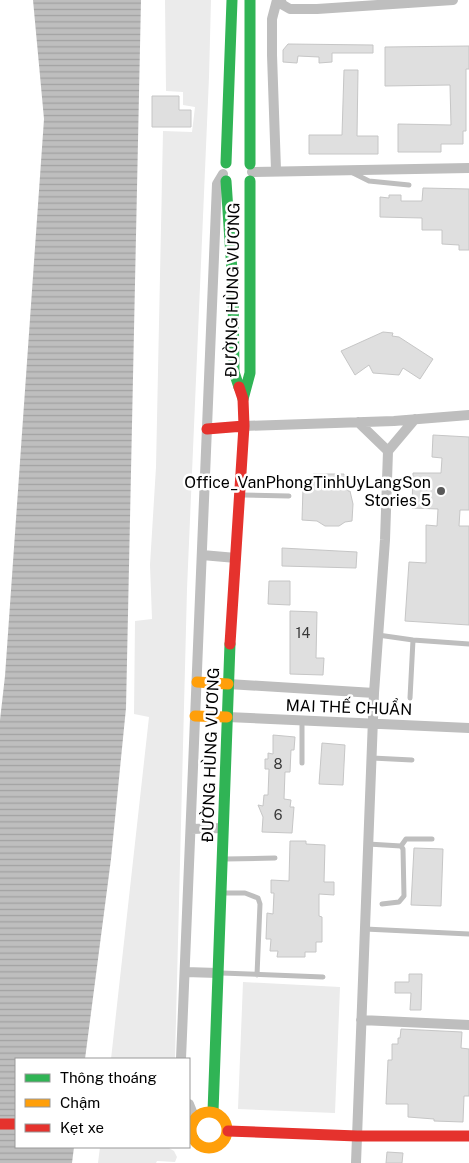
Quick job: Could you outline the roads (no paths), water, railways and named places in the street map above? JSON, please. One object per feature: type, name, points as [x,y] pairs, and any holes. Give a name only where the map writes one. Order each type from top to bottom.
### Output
[{"type":"main road","name":"ĐƯỜNG HÙNG VƯƠNG","points":[[232,0],[238,176],[250,372],[243,399]]},
{"type":"main road","name":"ĐƯỜNG HÙNG VƯƠNG","points":[[213,1112],[228,684],[244,426],[243,399],[234,372],[233,286],[238,176],[250,0]]},
{"type":"main road","points":[[207,429],[244,426]]},
{"type":"main road","points":[[197,682],[228,684]]},
{"type":"main road","points":[[195,716],[227,717]]},
{"type":"main road","points":[[206,1112],[213,1112],[221,1116],[226,1123],[228,1131],[220,1144],[205,1151],[191,1137],[192,1121],[206,1112]]},
{"type":"main road","points":[[0,1124],[15,1124]]},
{"type":"main road","points":[[228,1131],[357,1136],[469,1136]]},
{"type":"street","points":[[276,170],[272,19],[279,0]]},
{"type":"street","points":[[279,0],[290,9],[317,9],[453,0]]},
{"type":"street","points":[[181,1058],[217,184],[238,176],[276,170],[469,168]]},
{"type":"street","points":[[244,426],[358,422],[469,415]]},
{"type":"street","points":[[356,1163],[374,693],[385,540],[388,451],[414,419]]},
{"type":"street","points":[[358,422],[388,451]]},
{"type":"street","points":[[202,555],[236,558]]},
{"type":"street","name":"MAI THẾ CHUẨN","points":[[228,684],[374,693]]},
{"type":"street","name":"MAI THẾ CHUẨN","points":[[227,717],[469,728]]},
{"type":"street","points":[[191,828],[223,828]]},
{"type":"street","points":[[186,972],[218,973]]},
{"type":"street","points":[[361,1020],[469,1025]]},
{"type":"lane","points":[[346,170],[369,180],[409,185]]},
{"type":"lane","points":[[240,494],[289,496]]},
{"type":"lane","points":[[378,635],[413,640],[469,644]]},
{"type":"lane","points":[[410,698],[413,640]]},
{"type":"lane","points":[[302,721],[302,764]]},
{"type":"lane","points":[[372,758],[412,760]]},
{"type":"lane","points":[[401,846],[406,839],[432,839]]},
{"type":"lane","points":[[368,844],[401,846]]},
{"type":"lane","points":[[382,904],[398,902],[404,896],[404,853],[401,846]]},
{"type":"lane","points":[[222,859],[275,858]]},
{"type":"lane","points":[[221,893],[245,893],[258,898],[260,904],[257,974]]},
{"type":"lane","points":[[364,929],[469,934]]},
{"type":"lane","points":[[218,973],[323,977]]},
{"type":"place","name":"Office_VanPhongTinhUyLangSon Stories 5","points":[[441,491]]}]
